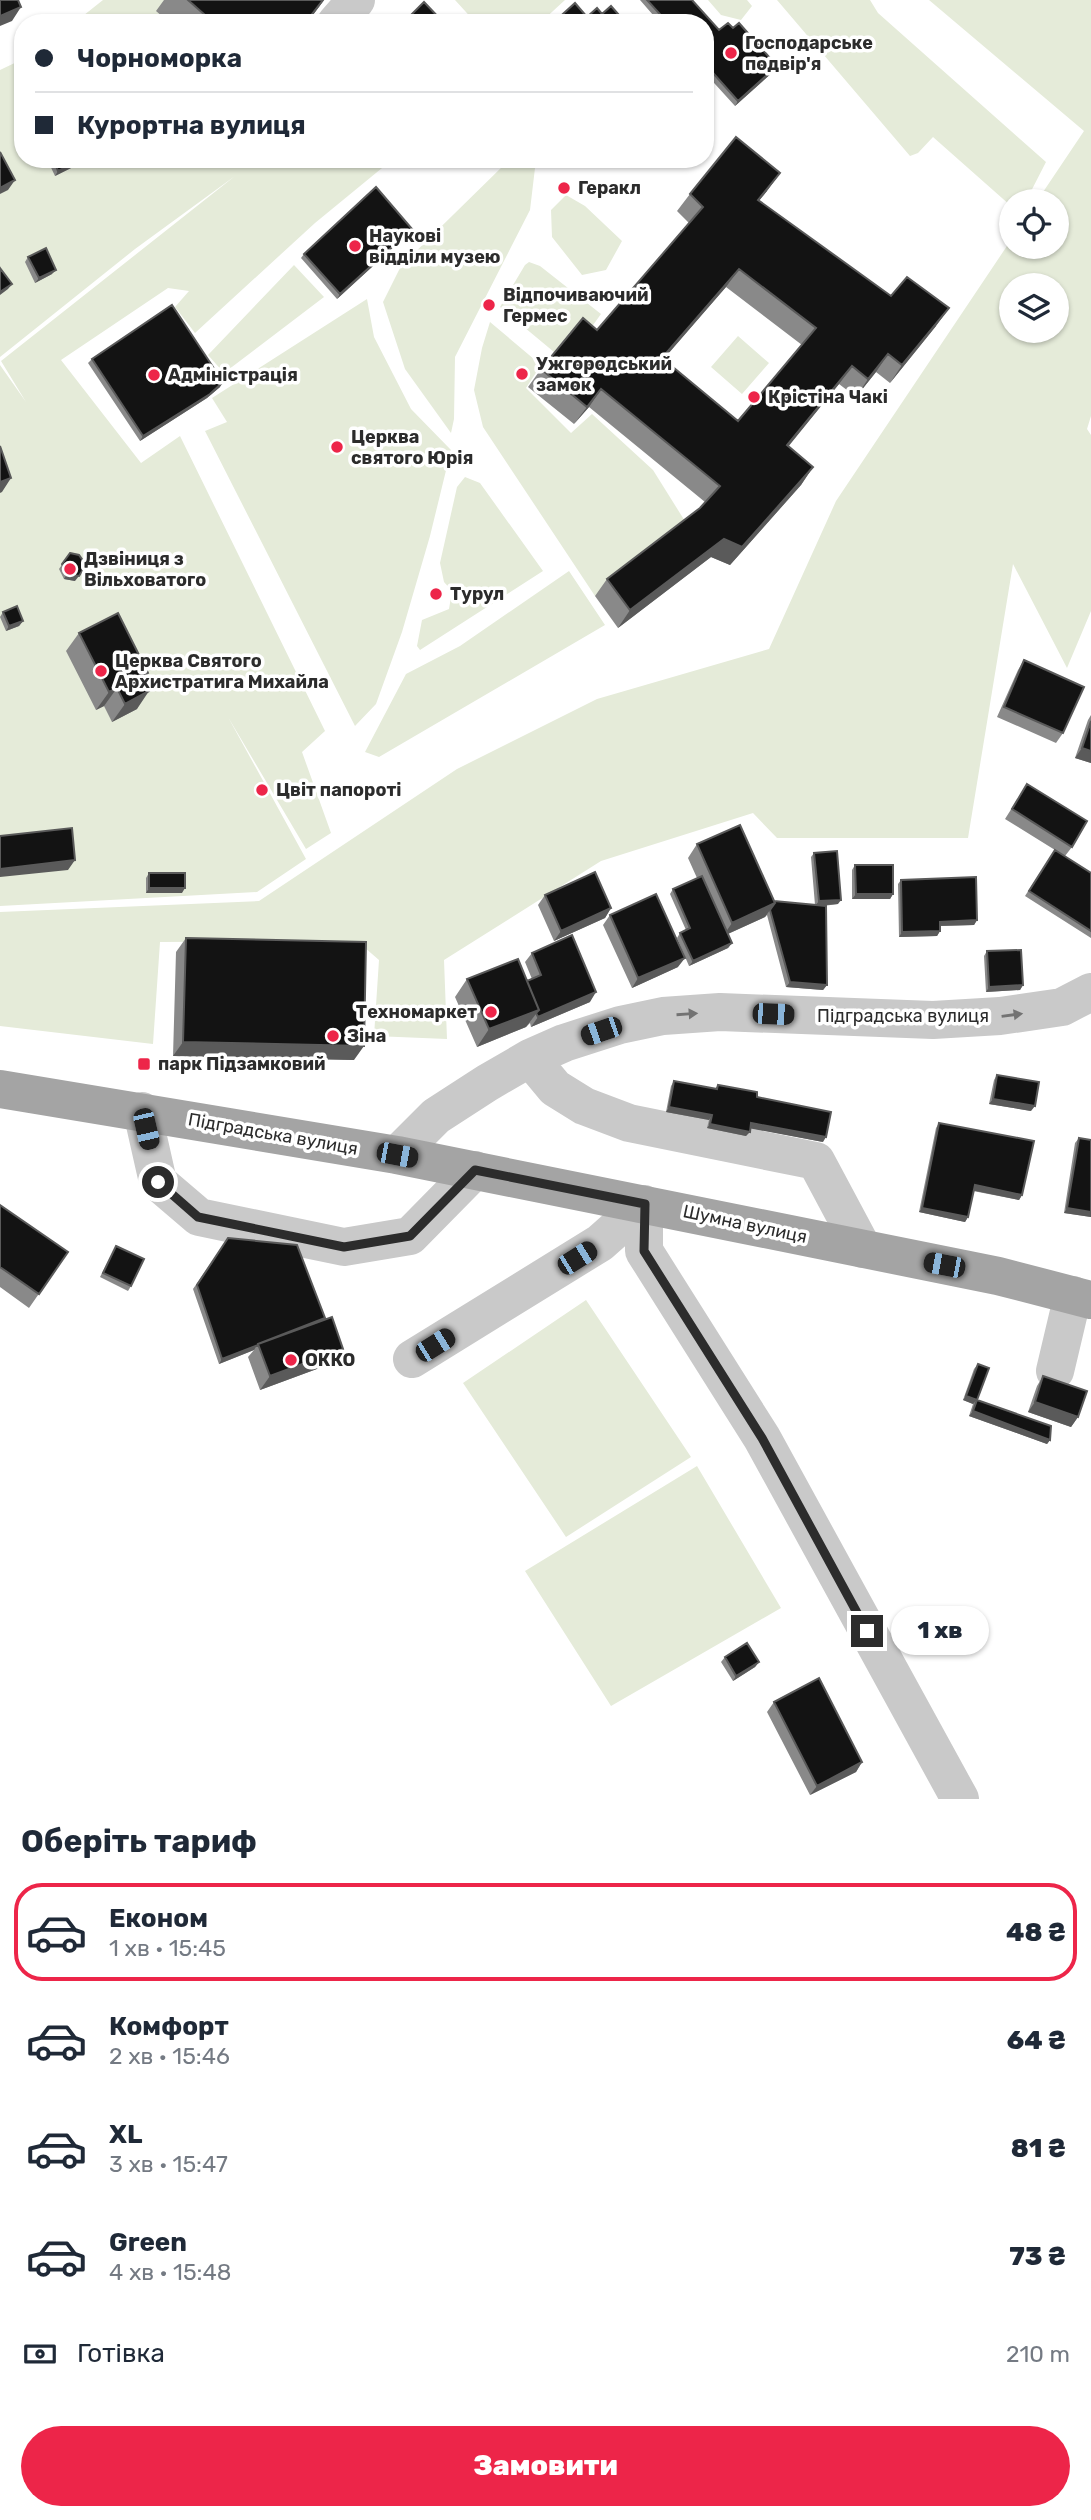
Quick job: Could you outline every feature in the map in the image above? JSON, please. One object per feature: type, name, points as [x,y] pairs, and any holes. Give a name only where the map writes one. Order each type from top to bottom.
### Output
[{"type":"main road","name":"Підградська вулиця","points":[[0,1089],[397,1155]]},
{"type":"main road","name":"Шумна вулиця","points":[[397,1155],[998,1276],[1082,1298]]},
{"type":"street","points":[[344,14],[356,0]]},
{"type":"street","name":"Підградська вулиця","points":[[397,1155],[436,1116],[487,1083],[530,1058],[564,1043],[620,1025],[663,1016],[720,1012],[933,1020],[1000,1016],[1062,1007],[1091,992]]},
{"type":"street","points":[[530,1058],[555,1088],[584,1106],[629,1122],[816,1161],[863,1249]]},
{"type":"street","points":[[142,1111],[158,1182],[198,1217],[344,1247],[410,1236],[475,1170]]},
{"type":"street","points":[[412,1359],[600,1243],[645,1204]]},
{"type":"street","points":[[645,1204],[644,1251],[762,1438],[960,1799]]},
{"type":"street","points":[[1055,1371],[1082,1298]]},
{"type":"green space","points":[[103,0],[289,0],[304,14],[85,14]]},
{"type":"green space","points":[[455,0],[565,0],[550,14],[468,14]]},
{"type":"green space","points":[[708,0],[747,0],[752,6],[741,20],[721,15]]},
{"type":"green space","points":[[777,0],[870,0],[878,13],[1046,162],[1032,189],[999,189],[999,195],[933,137],[918,153],[910,156]]},
{"type":"green space","points":[[929,0],[1091,0],[1091,416],[1087,429],[1091,435],[1091,611],[1067,668],[1013,564],[968,838],[777,838],[753,813],[601,861],[444,960],[447,1039],[374,1036],[379,960],[357,941],[160,942],[153,1044],[0,1026],[0,912],[259,901],[457,769],[597,699],[769,649],[836,501],[999,258],[1069,259],[1069,189],[1045,189],[1084,131]]},
{"type":"green space","points":[[14,63],[14,168],[382,168],[315,223],[195,333],[175,307],[189,291],[168,288],[61,360],[141,463],[180,436],[325,731],[302,752],[331,833],[306,849],[228,717],[306,859],[257,892],[0,906],[0,365],[26,402],[1,361],[235,176],[135,249],[0,357],[0,70]]},
{"type":"green space","points":[[501,168],[535,168],[530,210],[455,357],[454,419],[451,433],[405,369],[383,302],[401,266]]},
{"type":"green space","points":[[566,195],[585,206],[622,241],[606,270],[582,275],[552,237],[551,210]]},
{"type":"green space","points":[[529,262],[540,266],[601,314],[583,339],[570,332],[554,352],[500,307]]},
{"type":"green space","points":[[294,265],[324,297],[224,373],[208,355]]},
{"type":"green space","points":[[367,299],[374,337],[411,409],[451,450],[402,632],[376,704],[355,726],[205,431],[227,422],[212,398]]},
{"type":"green space","points":[[490,322],[541,365],[526,388],[571,433],[592,414],[653,470],[688,526],[595,596],[483,427],[474,390]]},
{"type":"green space","points":[[738,336],[769,363],[742,394],[711,367]]},
{"type":"green space","points":[[465,477],[480,483],[543,571],[420,650],[417,646],[422,620],[449,609],[452,591],[444,582],[440,563],[457,487]]},
{"type":"green space","points":[[569,571],[605,625],[379,757],[365,752],[406,674],[460,646]]},
{"type":"green space","points":[[586,1300],[691,1457],[566,1537],[463,1383]]},
{"type":"green space","points":[[697,1466],[781,1608],[611,1706],[525,1571]]},
{"type":"building","points":[[0,0],[18,0],[21,7],[0,16]]},
{"type":"building","points":[[188,0],[323,0],[312,14],[204,14]]},
{"type":"building","name":"Господарське подвір'я","points":[[647,0],[692,0],[705,14],[660,14]]},
{"type":"building","points":[[424,2],[435,14],[412,14]]},
{"type":"building","points":[[575,3],[584,14],[563,14]]},
{"type":"building","points":[[611,6],[618,14],[602,14]]},
{"type":"building","points":[[597,8],[602,14],[590,14]]},
{"type":"building","name":"Господарське подвір'я","points":[[728,23],[733,28],[739,23],[777,66],[738,101],[714,74],[714,24],[719,30]]},
{"type":"building","points":[[736,137],[780,173],[758,200],[891,296],[907,277],[949,308],[902,365],[888,354],[868,379],[852,366],[787,445],[813,467],[742,547],[724,539],[630,610],[607,579],[700,508],[720,486],[601,389],[587,407],[541,369],[583,318],[597,330],[703,207],[690,194],[711,168],[714,168],[714,164]],"holes":[[[739,269],[816,328],[738,421],[662,358]]]},
{"type":"building","points":[[0,152],[15,180],[0,188]]},
{"type":"building","name":"Наукові відділи музею","points":[[376,187],[412,229],[340,294],[304,254]]},
{"type":"building","points":[[46,248],[56,270],[39,278],[28,257]]},
{"type":"building","points":[[0,268],[12,284],[0,292]]},
{"type":"building","name":"Адміністрація","points":[[172,305],[223,382],[210,394],[143,436],[92,359]]},
{"type":"building","points":[[0,446],[11,478],[0,482]]},
{"type":"building","name":"Дзвіниця з Вільховатого","points":[[70,553],[79,555],[86,565],[79,576],[67,574],[62,564]]},
{"type":"building","points":[[17,606],[23,621],[9,626],[3,612]]},
{"type":"building","points":[[118,613],[148,673],[142,677],[149,691],[125,704],[117,688],[109,692],[79,633]]},
{"type":"building","points":[[1024,660],[1084,687],[1063,733],[1004,707]]},
{"type":"building","points":[[1091,721],[1091,751],[1082,748]]},
{"type":"building","points":[[1027,784],[1087,821],[1072,847],[1012,809]]},
{"type":"building","points":[[740,825],[775,903],[732,923],[697,844]]},
{"type":"building","points":[[72,828],[75,860],[0,869],[0,836]]},
{"type":"building","points":[[1055,850],[1091,873],[1091,931],[1029,891]]},
{"type":"building","points":[[837,851],[841,900],[819,901],[814,853]]},
{"type":"building","points":[[855,865],[893,865],[893,894],[856,894]]},
{"type":"building","points":[[595,872],[611,908],[561,931],[545,895]]},
{"type":"building","points":[[149,873],[185,873],[185,888],[149,888]]},
{"type":"building","points":[[702,876],[732,943],[693,961],[680,933],[690,928],[673,889]]},
{"type":"building","points":[[976,877],[977,920],[940,922],[940,931],[902,932],[901,880]]},
{"type":"building","points":[[656,894],[685,958],[638,978],[610,915]]},
{"type":"building","points":[[774,901],[826,906],[827,985],[790,982],[770,910]]},
{"type":"building","points":[[572,935],[596,992],[538,1017],[536,1013],[539,1010],[527,981],[541,975],[532,953]]},
{"type":"building","points":[[186,938],[366,942],[364,1046],[183,1042]]},
{"type":"building","points":[[1021,950],[1023,985],[989,987],[987,951]]},
{"type":"building","points":[[518,959],[539,1010],[489,1029],[467,979]]},
{"type":"building","points":[[997,1075],[1039,1082],[1035,1106],[993,1099]]},
{"type":"building","points":[[674,1081],[717,1089],[718,1085],[757,1092],[757,1097],[831,1112],[826,1137],[751,1123],[750,1132],[710,1124],[712,1115],[669,1107]]},
{"type":"building","points":[[939,1123],[1034,1141],[1022,1195],[975,1185],[968,1217],[922,1208]]},
{"type":"building","points":[[1079,1138],[1091,1140],[1091,1212],[1067,1208]]},
{"type":"building","points":[[0,1205],[68,1252],[39,1294],[0,1267]]},
{"type":"building","points":[[228,1238],[297,1245],[325,1318],[222,1359],[197,1285]]},
{"type":"building","points":[[116,1246],[144,1259],[131,1286],[103,1273]]},
{"type":"building","points":[[332,1317],[343,1349],[270,1376],[258,1344]]},
{"type":"building","points":[[978,1364],[989,1368],[977,1400],[966,1396]]},
{"type":"building","points":[[1043,1376],[1087,1391],[1078,1417],[1035,1402]]},
{"type":"building","points":[[977,1400],[1051,1426],[1050,1440],[973,1411]]},
{"type":"building","points":[[747,1643],[759,1662],[736,1676],[725,1657]]},
{"type":"building","points":[[819,1678],[862,1762],[817,1786],[774,1702]]},
{"type":"place","name":"Господарське подвір'я","points":[[731,53]]},
{"type":"place","name":"Геракл","points":[[564,188]]},
{"type":"place","name":"Наукові відділи музею","points":[[355,246]]},
{"type":"place","name":"Відпочиваючий Гермес","points":[[489,305]]},
{"type":"place","name":"Ужгородський замок","points":[[522,374]]},
{"type":"place","name":"Адміністрація","points":[[154,375]]},
{"type":"place","name":"Крістіна Чакі","points":[[754,397]]},
{"type":"place","name":"Церква святого Юрія","points":[[337,447]]},
{"type":"place","name":"Дзвіниця з Вільховатого","points":[[70,569]]},
{"type":"place","name":"Турул","points":[[436,594]]},
{"type":"place","name":"Церква Святого Архистратига Михайла","points":[[101,671]]},
{"type":"place","name":"Цвіт папороті","points":[[262,790]]},
{"type":"place","name":"Техномаркет","points":[[491,1012]]},
{"type":"place","name":"Зіна","points":[[333,1036]]},
{"type":"place","name":"парк Підзамковий","points":[[144,1064]]},
{"type":"place","name":"ОККО","points":[[291,1360]]},
{"type":"route","points":[[158,1182],[198,1217],[344,1247],[410,1236],[475,1170],[645,1204],[644,1251],[762,1438],[867,1631]]}]
